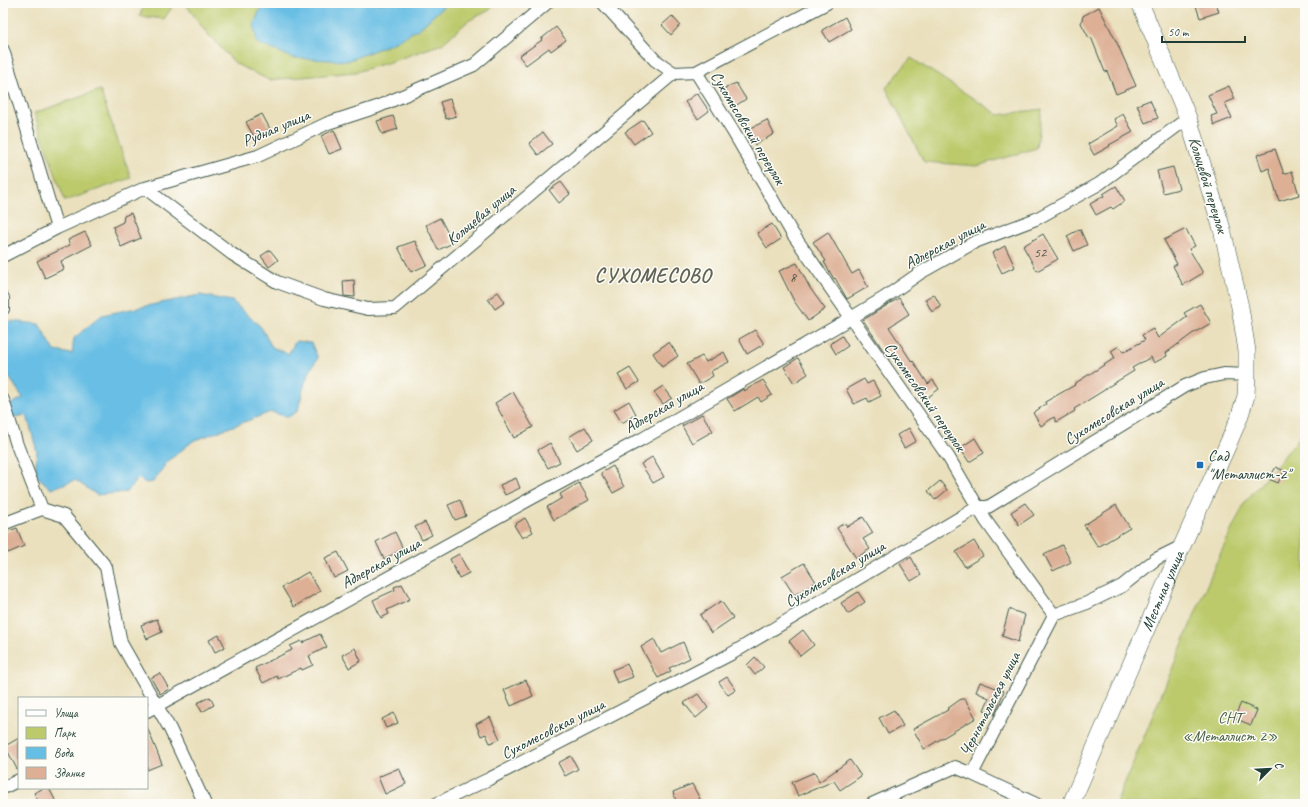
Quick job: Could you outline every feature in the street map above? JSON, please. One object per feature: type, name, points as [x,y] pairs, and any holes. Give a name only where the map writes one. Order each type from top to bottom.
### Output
[{"type":"main road","name":"Кольцевой переулок","points":[[1140,3],[1188,118],[1222,229],[1240,307],[1247,351],[1247,375]]},
{"type":"main road","name":"Местная улица","points":[[1071,804],[1239,418],[1246,396],[1247,375]]},
{"type":"street","name":"Рудная улица","points":[[3,256],[57,228],[145,188],[258,156],[328,123],[377,107],[474,65],[547,3]]},
{"type":"street","points":[[603,3],[655,60],[674,73],[696,72],[827,3]]},
{"type":"street","points":[[3,50],[57,228]]},
{"type":"street","name":"Сухомесовский переулок","points":[[696,72],[734,133],[792,233],[949,458],[978,507],[1009,554],[1054,615]]},
{"type":"street","name":"Кольцевая улица","points":[[145,188],[232,254],[277,282],[324,299],[368,309],[395,308],[674,73]]},
{"type":"street","name":"Адлерская улица","points":[[152,708],[532,498],[642,439],[851,318],[884,298],[920,273],[975,242],[1036,219],[1099,184],[1188,118]]},
{"type":"street","points":[[3,298],[3,309]]},
{"type":"street","name":"Сухомесовская улица","points":[[436,804],[489,779],[731,654],[978,507],[988,507],[1185,386],[1204,378],[1224,374],[1247,375]]},
{"type":"street","points":[[3,400],[17,444],[42,509]]},
{"type":"street","points":[[3,524],[42,509],[64,516],[106,567],[121,643],[147,697]]},
{"type":"street","points":[[1054,615],[1087,603],[1122,586],[1156,559],[1182,546]]},
{"type":"street","name":"Чернотальская улица","points":[[872,804],[955,767],[972,774],[1054,615]]},
{"type":"street","points":[[152,708],[170,729],[204,804]]},
{"type":"street","points":[[972,774],[1036,804]]},
{"type":"street","points":[[3,788],[18,780]]},
{"type":"green space","points":[[146,3],[175,3],[164,19],[139,16]]},
{"type":"green space","points":[[185,3],[263,3],[254,24],[347,61],[393,43],[420,28],[447,3],[494,3],[490,10],[468,21],[442,44],[393,61],[356,72],[269,80],[236,64],[205,31]]},
{"type":"green space","points":[[911,58],[999,115],[1042,109],[1037,148],[977,166],[924,162],[886,88]]},
{"type":"green space","points":[[100,90],[131,178],[65,201],[34,113]]},
{"type":"green space","name":"СНТ «Металлист 2»","points":[[1305,431],[1305,804],[1116,804],[1216,563],[1245,502]]},
{"type":"water","points":[[263,3],[447,3],[420,28],[393,43],[347,61],[293,58],[257,43],[254,24]]},
{"type":"water","points":[[200,295],[232,301],[261,327],[272,347],[288,354],[296,341],[311,343],[318,358],[307,377],[298,411],[288,417],[271,412],[193,441],[167,462],[153,482],[146,483],[138,478],[127,492],[97,495],[75,480],[51,489],[35,474],[37,452],[27,415],[13,417],[9,405],[23,398],[9,377],[3,356],[3,328],[10,321],[39,324],[55,351],[72,354],[74,338],[102,315]]},
{"type":"building","points":[[1195,3],[1216,3],[1219,12],[1200,18]]},
{"type":"building","points":[[1099,7],[1136,86],[1116,94],[1107,71],[1105,72],[1091,37],[1089,38],[1081,23],[1083,16]]},
{"type":"building","points":[[672,16],[680,25],[671,35],[662,25]]},
{"type":"building","points":[[845,17],[851,29],[829,42],[822,30]]},
{"type":"building","points":[[556,27],[566,40],[551,51],[549,48],[526,65],[519,56],[542,40],[541,39]]},
{"type":"building","points":[[736,83],[746,99],[732,108],[722,90]]},
{"type":"building","points":[[1229,86],[1235,99],[1225,103],[1232,118],[1214,125],[1211,116],[1217,114],[1208,95]]},
{"type":"building","points":[[697,93],[709,111],[698,119],[685,102]]},
{"type":"building","points":[[450,99],[456,116],[446,119],[440,102]]},
{"type":"building","points":[[1150,100],[1158,118],[1145,123],[1137,105]]},
{"type":"building","points":[[262,114],[270,129],[254,137],[246,122]]},
{"type":"building","points":[[1123,114],[1133,132],[1094,155],[1088,144],[1118,126],[1114,119]]},
{"type":"building","points":[[393,116],[398,129],[382,134],[377,121]]},
{"type":"building","points":[[643,120],[651,132],[634,144],[625,132]]},
{"type":"building","points":[[767,120],[774,134],[755,145],[747,130]]},
{"type":"building","points":[[334,130],[342,149],[329,154],[321,136]]},
{"type":"building","points":[[543,132],[552,144],[538,155],[529,143]]},
{"type":"building","points":[[1275,149],[1284,174],[1292,171],[1299,195],[1279,201],[1269,168],[1262,171],[1257,155]]},
{"type":"building","points":[[1173,167],[1179,189],[1163,193],[1157,171]]},
{"type":"building","points":[[561,182],[570,194],[559,203],[549,190]]},
{"type":"building","points":[[1116,186],[1125,201],[1113,209],[1111,207],[1096,215],[1090,204],[1104,196],[1103,194]]},
{"type":"building","points":[[131,213],[141,238],[121,247],[113,227],[123,222],[124,216]]},
{"type":"building","points":[[440,218],[453,243],[438,250],[426,225]]},
{"type":"building","points":[[772,224],[781,239],[767,248],[757,233]]},
{"type":"building","points":[[1080,229],[1087,245],[1074,251],[1067,236]]},
{"type":"building","points":[[1186,229],[1195,246],[1189,249],[1203,273],[1183,285],[1173,266],[1177,264],[1164,240]]},
{"type":"building","points":[[85,232],[92,245],[61,261],[64,269],[45,278],[37,261],[70,245],[68,240]]},
{"type":"building","points":[[828,232],[852,274],[859,270],[868,287],[847,299],[824,262],[826,261],[813,242]]},
{"type":"building","points":[[1043,234],[1058,259],[1037,271],[1023,246]]},
{"type":"building","points":[[415,241],[427,265],[411,272],[398,247]]},
{"type":"building","points":[[1005,246],[1015,267],[1002,273],[992,253]]},
{"type":"building","points":[[270,250],[278,260],[269,267],[261,256]]},
{"type":"building","points":[[797,263],[810,288],[825,309],[808,321],[794,301],[779,271]]},
{"type":"building","points":[[354,280],[355,297],[344,296],[343,281]]},
{"type":"building","points":[[498,292],[505,302],[495,309],[488,299]]},
{"type":"building","points":[[934,294],[941,307],[932,312],[925,299]]},
{"type":"building","points":[[899,298],[909,314],[889,327],[928,384],[933,380],[939,389],[927,398],[913,379],[910,381],[893,356],[889,359],[863,320]]},
{"type":"building","points":[[1200,304],[1211,323],[1192,334],[1166,353],[1167,356],[1154,363],[1151,357],[1132,368],[1134,371],[1074,409],[1075,411],[1056,422],[1054,417],[1041,426],[1033,413],[1046,404],[1045,402],[1075,385],[1074,384],[1115,358],[1111,351],[1119,346],[1123,352],[1145,340],[1142,335],[1153,329],[1158,338],[1187,317],[1184,313]]},
{"type":"building","points":[[755,330],[764,344],[747,354],[739,339]]},
{"type":"building","points":[[842,336],[848,346],[836,354],[830,344]]},
{"type":"building","points":[[669,342],[678,356],[662,367],[653,353]]},
{"type":"building","points":[[724,352],[729,362],[711,371],[713,376],[699,384],[687,364],[702,356],[706,362]]},
{"type":"building","points":[[798,358],[808,374],[794,383],[784,367]]},
{"type":"building","points":[[630,368],[639,382],[627,389],[618,375]]},
{"type":"building","points":[[864,379],[867,384],[873,381],[881,396],[869,402],[867,398],[854,404],[846,389]]},
{"type":"building","points":[[763,380],[772,395],[761,402],[758,397],[735,411],[727,399],[743,389],[744,391]]},
{"type":"building","points":[[663,386],[672,398],[663,404],[654,392]]},
{"type":"building","points":[[513,392],[533,427],[514,438],[495,403]]},
{"type":"building","points":[[629,401],[636,414],[622,423],[614,410]]},
{"type":"building","points":[[702,414],[713,431],[692,443],[682,426]]},
{"type":"building","points":[[585,427],[593,440],[577,450],[569,437]]},
{"type":"building","points":[[909,428],[916,441],[904,448],[897,435]]},
{"type":"building","points":[[975,438],[984,453],[969,462],[960,448]]},
{"type":"building","points":[[550,443],[560,462],[548,468],[538,450]]},
{"type":"building","points":[[652,457],[664,477],[653,483],[641,464]]},
{"type":"building","points":[[613,466],[624,487],[613,493],[601,473]]},
{"type":"building","points":[[1276,467],[1284,471],[1278,483],[1269,479]]},
{"type":"building","points":[[516,478],[520,488],[505,495],[500,485]]},
{"type":"building","points":[[940,481],[947,490],[935,500],[928,491]]},
{"type":"building","points":[[579,483],[589,500],[554,520],[547,507],[562,498],[560,494]]},
{"type":"building","points":[[460,500],[466,516],[455,520],[448,505]]},
{"type":"building","points":[[1025,503],[1034,515],[1019,525],[1011,512]]},
{"type":"building","points":[[1116,505],[1130,528],[1098,547],[1084,525]]},
{"type":"building","points":[[863,517],[873,533],[863,539],[870,549],[856,558],[837,528],[844,523],[847,527]]},
{"type":"building","points":[[525,518],[533,532],[522,538],[514,525]]},
{"type":"building","points":[[425,522],[432,535],[422,540],[415,527]]},
{"type":"building","points":[[17,528],[24,546],[8,553],[3,539],[3,533]]},
{"type":"building","points":[[395,532],[403,549],[384,559],[376,542]]},
{"type":"building","points":[[974,541],[983,556],[965,567],[956,552]]},
{"type":"building","points":[[1062,545],[1071,562],[1053,571],[1044,554]]},
{"type":"building","points":[[338,552],[348,571],[334,578],[325,558]]},
{"type":"building","points":[[459,554],[469,573],[459,578],[450,559]]},
{"type":"building","points":[[911,557],[921,575],[911,581],[900,564]]},
{"type":"building","points":[[804,563],[816,582],[794,595],[782,576]]},
{"type":"building","points":[[308,572],[320,591],[294,607],[282,587]]},
{"type":"building","points":[[402,584],[410,599],[387,610],[389,614],[381,618],[373,600],[395,590],[394,587]]},
{"type":"building","points":[[858,592],[865,602],[848,614],[841,603]]},
{"type":"building","points":[[721,601],[733,618],[711,633],[700,615]]},
{"type":"building","points":[[1009,609],[1025,615],[1018,642],[1002,636]]},
{"type":"building","points":[[157,619],[162,632],[147,639],[141,625]]},
{"type":"building","points":[[803,630],[814,645],[800,656],[789,641]]},
{"type":"building","points":[[320,634],[327,647],[309,656],[313,665],[302,670],[301,668],[278,679],[277,676],[263,683],[255,668],[292,650],[290,646],[301,641],[302,643]]},
{"type":"building","points":[[219,635],[225,647],[215,652],[209,640]]},
{"type":"building","points":[[654,639],[661,653],[683,642],[690,658],[669,668],[671,671],[658,678],[641,647]]},
{"type":"building","points":[[355,648],[361,661],[349,668],[342,655]]},
{"type":"building","points":[[755,657],[764,667],[755,675],[747,665]]},
{"type":"building","points":[[627,664],[633,677],[617,683],[612,670]]},
{"type":"building","points":[[160,673],[169,689],[160,694],[151,678]]},
{"type":"building","points":[[727,677],[736,690],[728,695],[719,682]]},
{"type":"building","points":[[526,680],[533,696],[511,706],[504,690]]},
{"type":"building","points":[[980,682],[1004,691],[995,714],[984,710],[989,698],[976,692]]},
{"type":"building","points":[[698,694],[708,708],[696,718],[684,703]]},
{"type":"building","points":[[210,697],[214,705],[202,712],[197,703]]},
{"type":"building","points":[[961,699],[965,699],[976,718],[924,749],[913,729],[948,710],[947,709]]},
{"type":"building","points":[[1241,703],[1257,710],[1251,725],[1234,718]]},
{"type":"building","points":[[894,710],[903,726],[888,734],[879,718]]},
{"type":"building","points":[[394,713],[398,723],[386,728],[382,719]]},
{"type":"building","points":[[490,717],[500,739],[490,743],[486,734],[481,736],[476,724]]},
{"type":"building","points":[[148,729],[162,764],[148,770]]},
{"type":"building","points":[[18,739],[18,771],[5,746]]},
{"type":"building","points":[[571,756],[578,769],[565,776],[558,763]]},
{"type":"building","points":[[850,760],[861,776],[840,790],[834,781],[798,796],[792,782],[815,772],[819,782]]},
{"type":"building","points":[[399,768],[406,784],[385,794],[378,777]]},
{"type":"building","points":[[692,784],[700,799],[690,804],[677,804],[673,792]]},
{"type":"building","points":[[42,789],[50,789],[57,804],[40,804],[34,793]]},
{"type":"place","name":"Сад \"Металлист-2\"","points":[[1200,465]]},
{"type":"district","name":"СУХОМЕСОВО","points":[[653,275]]}]
